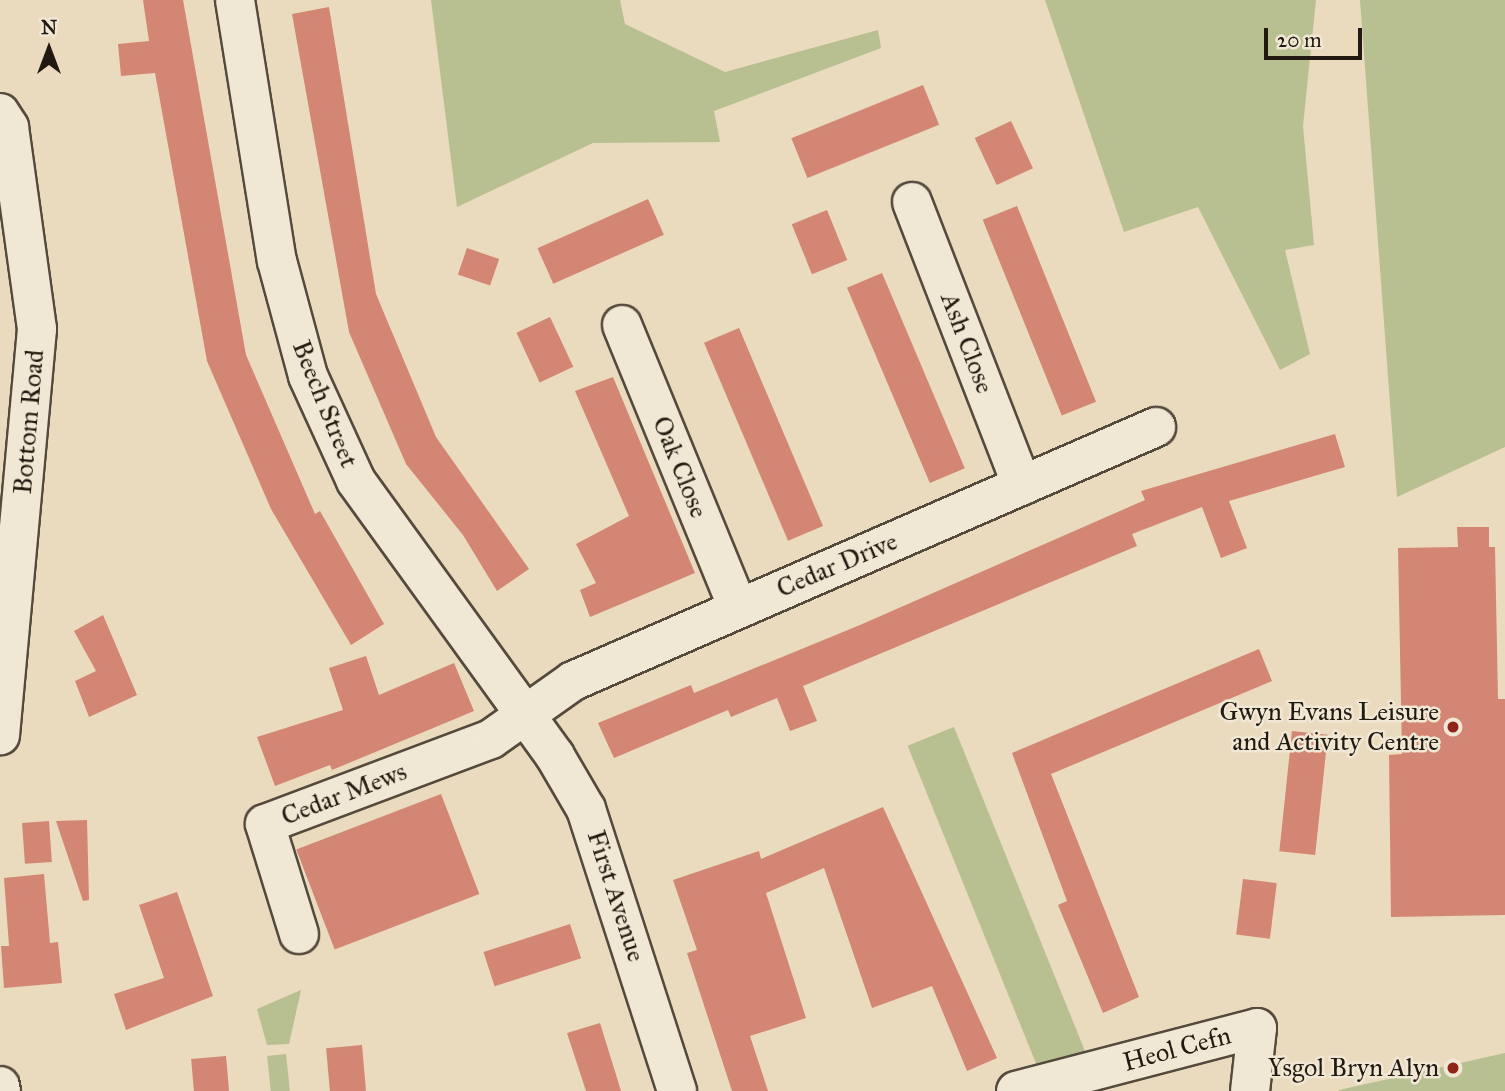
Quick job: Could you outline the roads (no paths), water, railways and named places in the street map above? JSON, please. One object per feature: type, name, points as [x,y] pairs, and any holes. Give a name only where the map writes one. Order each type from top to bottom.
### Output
[{"type":"street","name":"Beech Street","points":[[235,0],[277,261],[308,376],[356,481],[526,716]]},
{"type":"street","name":"Bottom Road","points":[[0,113],[9,127],[37,329],[0,735]]},
{"type":"street","name":"Ash Close","points":[[912,202],[1022,485]]},
{"type":"street","name":"Oak Close","points":[[622,326],[738,608]]},
{"type":"street","name":"Cedar Drive","points":[[526,716],[573,681],[1156,427]]},
{"type":"street","name":"Cedar Mews","points":[[299,934],[265,824],[491,739],[526,716]]},
{"type":"street","name":"First Avenue","points":[[526,716],[586,809],[608,861],[677,1091]]},
{"type":"street","name":"Heol Cefn","points":[[1016,1091],[1257,1028],[1250,1091]]},
{"type":"place","name":"Gwyn Evans Leisure and Activity Centre","points":[[1453,727]]},
{"type":"place","name":"Ysgol Bryn Alyn","points":[[1453,1068]]}]
